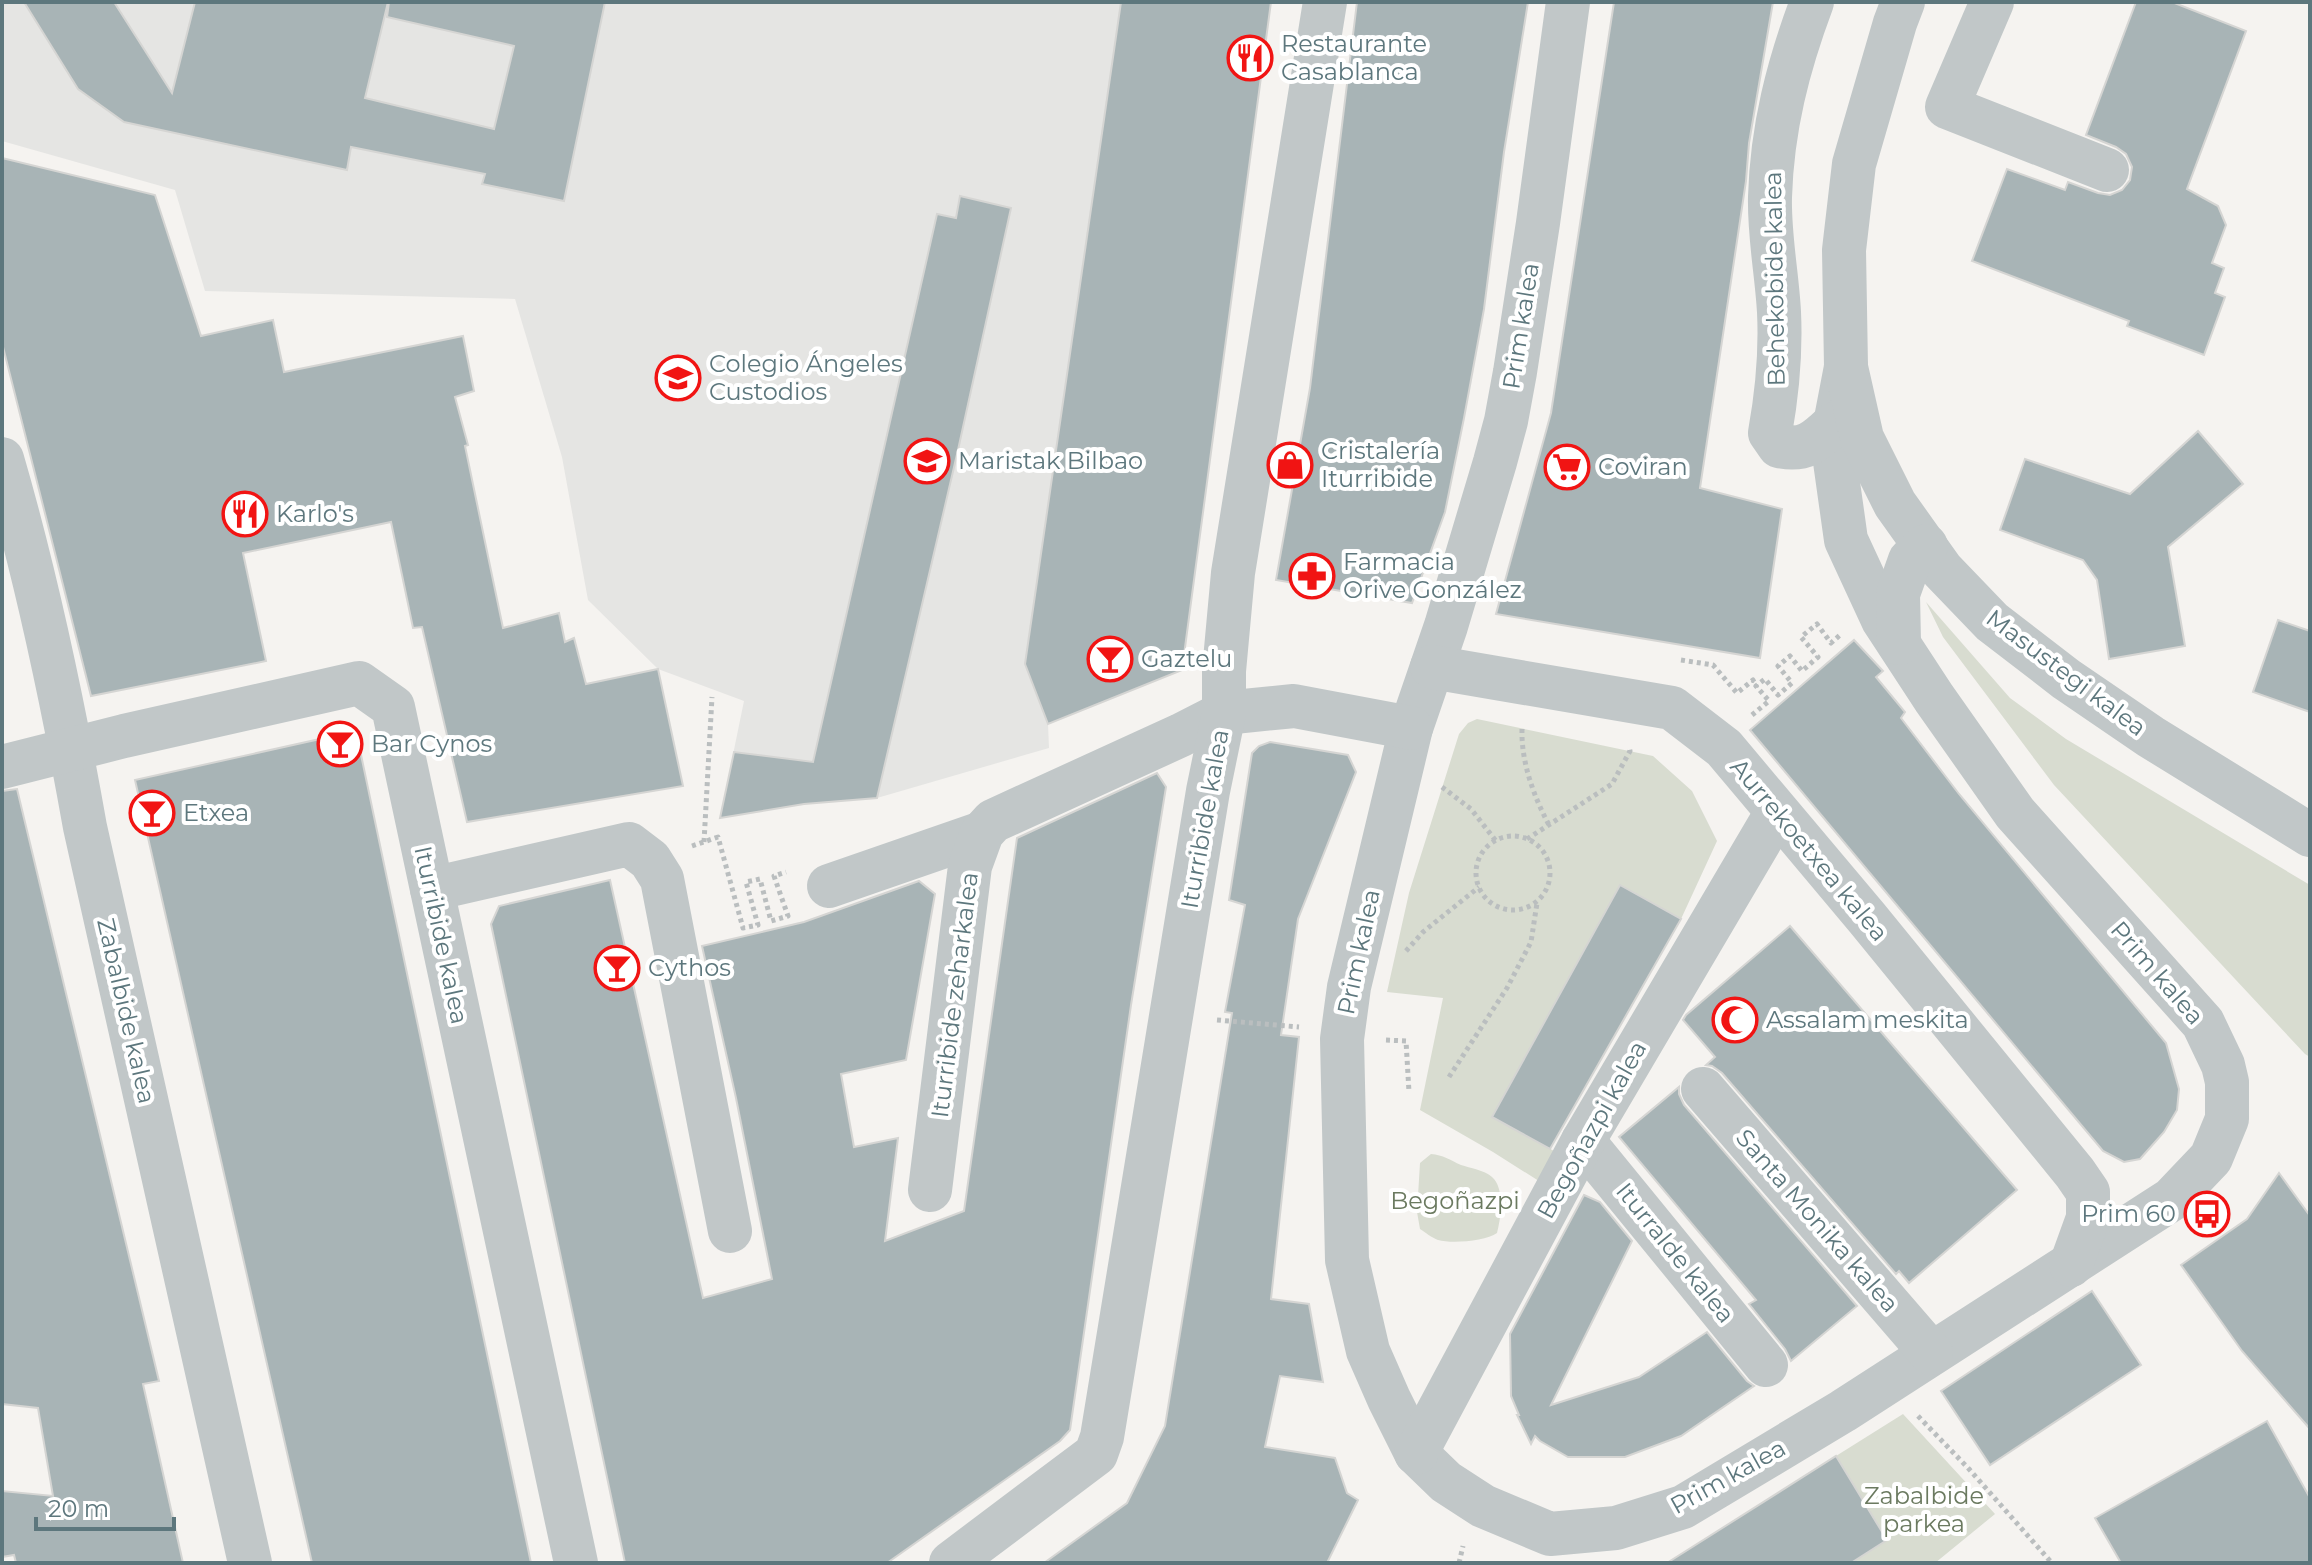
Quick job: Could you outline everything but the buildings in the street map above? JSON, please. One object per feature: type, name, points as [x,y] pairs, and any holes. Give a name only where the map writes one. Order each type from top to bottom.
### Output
[{"type":"street","name":"Iturribide kalea","points":[[951,1563],[1096,1454],[1102,1437],[1208,791],[1224,713],[1224,671],[1233,573],[1325,2]]},
{"type":"street","name":"Prim kalea","points":[[1568,2],[1506,421],[1411,728],[1349,987],[1342,1039],[1347,1260],[1368,1351],[1416,1453],[1446,1482],[1483,1506],[1550,1534],[1616,1528],[1683,1507],[1843,1411],[2172,1199],[2211,1158],[2227,1119],[2227,1082],[2223,1065],[2203,1023],[2015,813],[1883,620],[1846,540],[1832,440],[1846,367]]},
{"type":"street","name":"Behekobide kalea","points":[[1812,2],[1793,55],[1775,129],[1770,199],[1779,313],[1777,395],[1770,433],[1779,446],[1795,449],[1816,441],[1834,424]]},
{"type":"street","points":[[1846,367],[1844,250],[1854,164],[1903,2]]},
{"type":"street","points":[[1992,2],[1947,107],[2107,170]]},
{"type":"street","name":"Masustegi kalea","points":[[1846,367],[1862,438],[1895,504],[1942,570],[1992,622],[2066,679],[2151,737],[2310,835]]},
{"type":"street","name":"Zabalbide kalea","points":[[2,459],[10,521],[71,750],[85,827],[250,1563]]},
{"type":"street","points":[[1868,587],[1879,541],[1893,527],[1917,534],[1898,594],[1899,643]]},
{"type":"street","name":"Aurrekoetxea kalea","points":[[1432,667],[1672,708],[1724,748],[2015,1097],[2088,1192],[2109,1207],[2154,1210]]},
{"type":"street","name":"Iturribide kalea","points":[[2,767],[359,683],[393,707],[576,1563]]},
{"type":"street","points":[[811,885],[982,833],[993,821],[1224,713],[1294,706],[1411,728]]},
{"type":"street","name":"Begoñazpi kalea","points":[[1416,1453],[1583,1141],[1777,812]]},
{"type":"street","name":"Iturribide zeharkalea","points":[[930,1190],[970,866],[982,833]]},
{"type":"street","points":[[432,889],[629,844],[650,860],[662,879],[730,1231]]},
{"type":"street","name":"Santa Monika kalea","points":[[1703,1089],[1931,1353]]},
{"type":"street","name":"Iturralde kalea","points":[[1583,1141],[1766,1365]]},
{"type":"street","points":[[2071,1265],[2088,1218],[2088,1192]]},
{"type":"path","points":[[1756,686],[1765,679],[1778,695],[1792,683],[1778,666],[1790,656],[1802,671],[1818,657],[1801,637],[1817,624],[1831,643],[1845,632],[1839,624]]},
{"type":"path","points":[[1713,665],[1737,693],[1753,680],[1769,701],[1749,718]]},
{"type":"path","points":[[704,842],[712,697]]},
{"type":"path","points":[[1522,724],[1522,747],[1537,802],[1549,825]]},
{"type":"path","points":[[1527,839],[1612,784],[1630,751]]},
{"type":"path","points":[[1431,779],[1471,809],[1496,841]]},
{"type":"path","points":[[1515,836],[1527,839],[1538,845],[1546,855],[1550,879],[1547,890],[1537,902],[1518,910],[1506,910],[1485,898],[1476,875],[1478,863],[1483,852],[1496,841],[1515,836]]},
{"type":"path","points":[[680,850],[718,837],[743,928],[758,925],[746,882],[760,879],[771,921],[788,916],[774,876],[788,871],[811,885]]},
{"type":"path","points":[[1402,955],[1423,932],[1479,887]]},
{"type":"path","points":[[1449,1077],[1507,988],[1531,942],[1537,902]]},
{"type":"path","points":[[1212,1020],[1300,1027]]},
{"type":"path","points":[[1375,1040],[1406,1041],[1409,1092]]},
{"type":"path","points":[[1917,1415],[2052,1563]]},
{"type":"shaded area","name":"Colegio Ángeles Custodios","points":[[2,2],[1121,2],[1025,664],[1048,724],[1049,748],[877,798],[804,804],[720,818],[744,701],[658,669],[588,600],[562,457],[515,299],[205,291],[175,190],[2,141]]},
{"type":"green space","points":[[1926,602],[2010,698],[2066,739],[2310,885],[2310,1057],[2054,785],[1943,637]]},
{"type":"green space","points":[[1477,719],[1653,756],[1692,791],[1717,841],[1681,919],[1620,885],[1493,1117],[1554,1151],[1542,1183],[1420,1110],[1443,998],[1387,992],[1409,893],[1459,734],[1468,723]]},
{"type":"green space","name":"Begoñazpi","points":[[1431,1154],[1492,1177],[1500,1196],[1497,1233],[1477,1240],[1452,1242],[1438,1240],[1420,1229],[1417,1212],[1420,1163]]},
{"type":"green space","name":"Zabalbide parkea","points":[[1903,1414],[1995,1514],[1935,1563],[1851,1563],[1887,1540],[1836,1456]]},
{"type":"place","name":"Restaurante Casablanca","points":[[1250,58]]},
{"type":"place","name":"Colegio Ángeles Custodios","points":[[678,378]]},
{"type":"place","name":"Maristak Bilbao","points":[[927,461]]},
{"type":"place","name":"Cristalería Iturribide","points":[[1290,465]]},
{"type":"place","name":"Coviran","points":[[1567,467]]},
{"type":"place","name":"Karlo's","points":[[245,514]]},
{"type":"place","name":"Farmacia Orive González","points":[[1312,576]]},
{"type":"place","name":"Gaztelu","points":[[1110,659]]},
{"type":"place","name":"Bar Cynos","points":[[340,744]]},
{"type":"place","name":"Etxea","points":[[152,813]]},
{"type":"place","name":"Cythos","points":[[617,968]]},
{"type":"place","name":"Assalam meskita","points":[[1735,1020]]},
{"type":"place","name":"Prim 60","points":[[2207,1214]]}]
